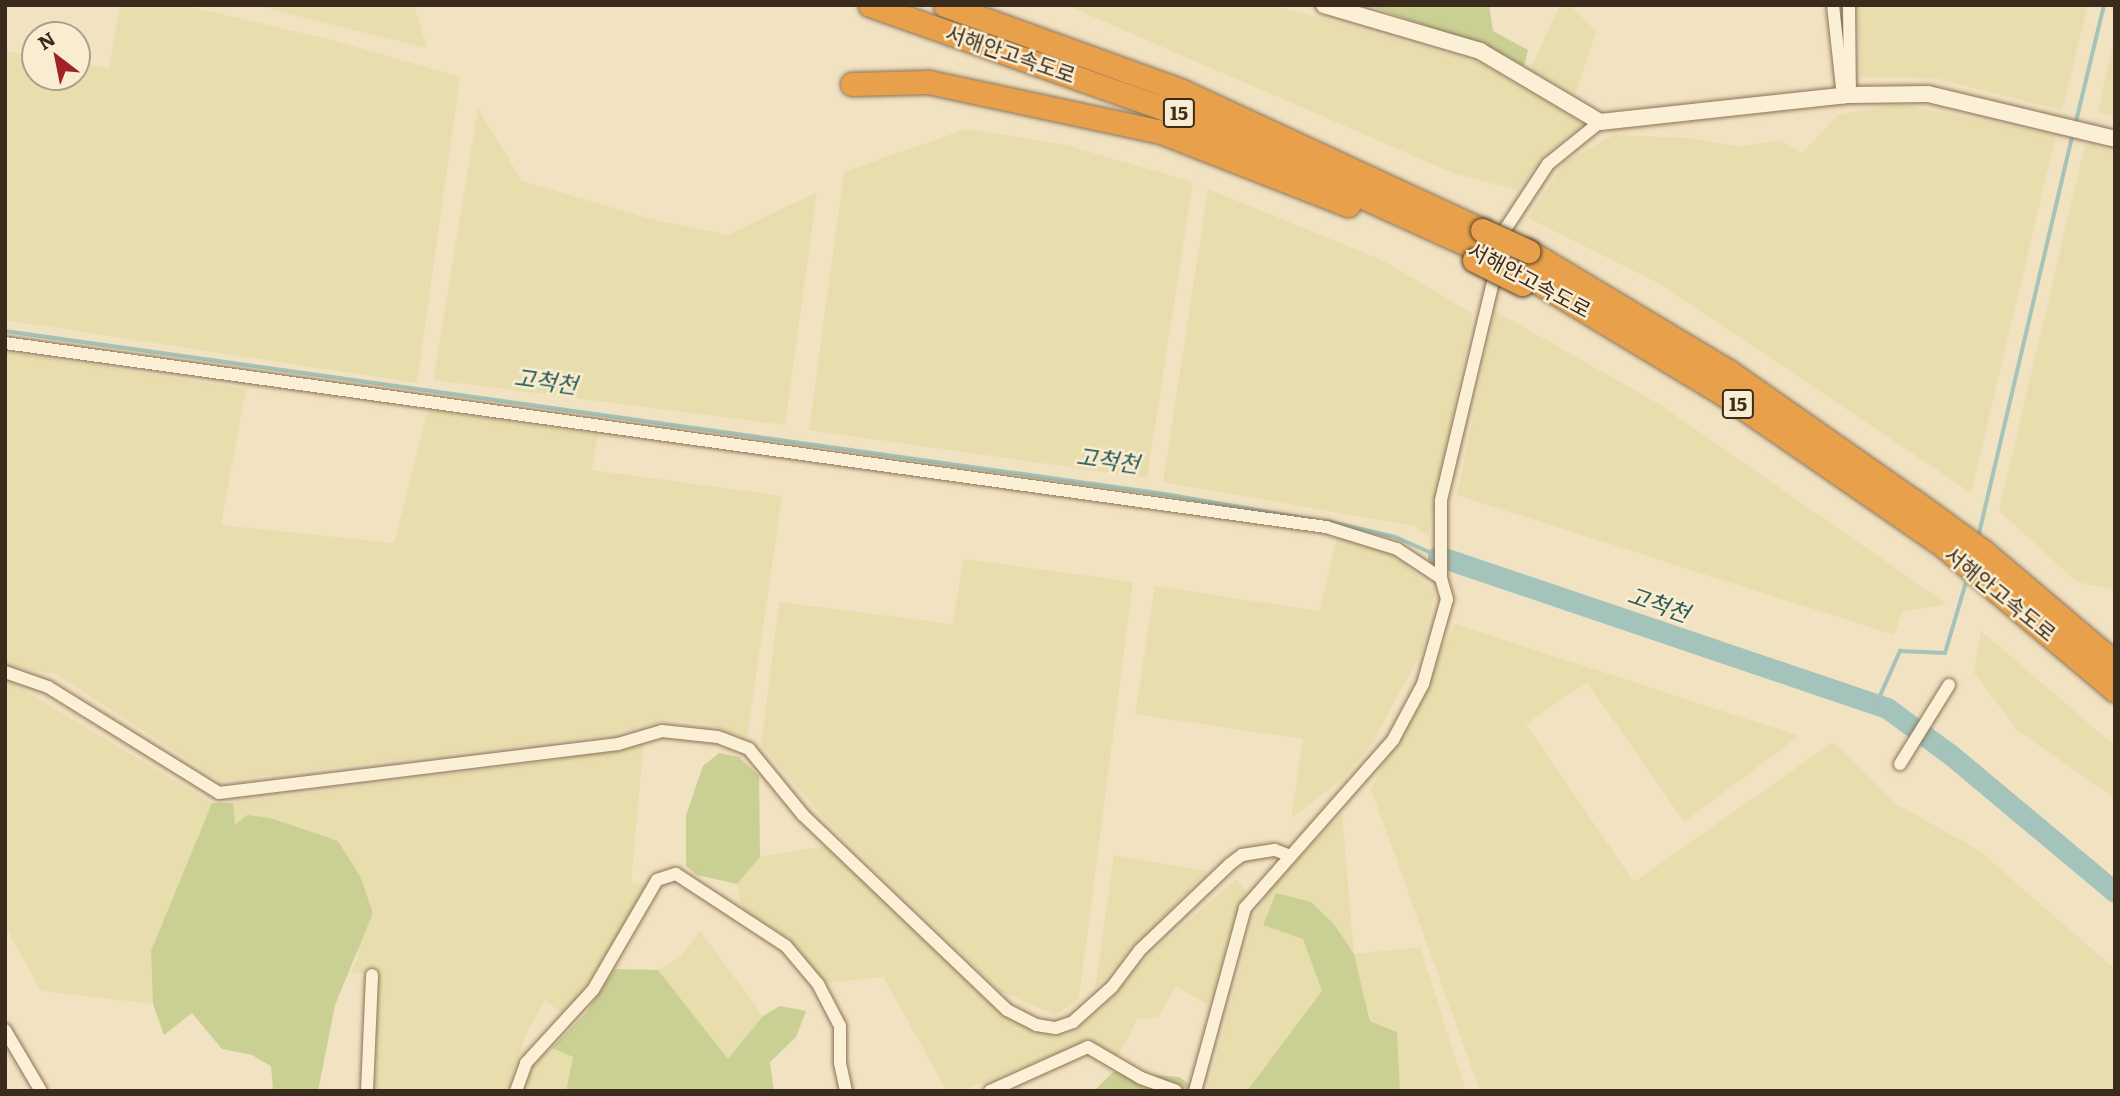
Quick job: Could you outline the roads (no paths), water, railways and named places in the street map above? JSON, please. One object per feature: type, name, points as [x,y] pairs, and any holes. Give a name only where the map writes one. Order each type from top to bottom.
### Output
[{"type":"highway","name":"서해안고속도로","points":[[870,5],[1182,114],[1478,246]]},
{"type":"highway","name":"서해안고속도로","points":[[945,5],[1182,91],[1478,246],[1728,372],[2115,663]]},
{"type":"highway","points":[[852,84],[928,82],[1161,132],[1478,246],[1525,269]]},
{"type":"highway","name":"서해안고속도로","points":[[1525,269],[1947,536]]},
{"type":"highway","name":"서해안고속도로","points":[[1983,563],[2115,690]]},
{"type":"street","points":[[1324,5],[1480,51],[1600,122]]},
{"type":"street","points":[[1833,5],[1846,96]]},
{"type":"street","points":[[1846,96],[1849,5]]},
{"type":"street","points":[[1195,1091],[1245,908],[1288,855],[1393,740],[1423,684],[1440,635],[1447,599],[1442,573],[1441,500],[1506,228],[1548,164],[1600,122],[1846,96],[1928,94],[2115,139]]},
{"type":"street","points":[[5,343],[1326,527],[1397,549],[1442,573]]},
{"type":"street","points":[[5,672],[48,687],[219,793],[605,746],[662,731],[718,737],[749,749],[803,815],[1007,1010],[1046,1026],[1073,1022],[1112,987],[1140,950],[1242,855],[1275,850],[1288,855]]},
{"type":"street","points":[[1904,759],[1950,685]]},
{"type":"street","points":[[516,1091],[526,1063],[593,990],[657,880],[676,874],[786,946],[818,984],[841,1026],[839,1063],[846,1091]]},
{"type":"street","points":[[367,1091],[372,975]]},
{"type":"street","points":[[5,1030],[41,1091]]},
{"type":"street","points":[[990,1091],[1088,1047],[1141,1077],[1176,1091]]},
{"type":"waterway","points":[[2075,126],[2104,5]]},
{"type":"waterway","points":[[1978,538],[2073,133]]},
{"type":"waterway","name":"고척천","points":[[5,331],[1165,494],[1316,520]]},
{"type":"waterway","name":"고척천","points":[[1327,521],[1396,537],[1436,555]]},
{"type":"waterway","name":"고척천","points":[[1438,556],[1887,708],[1951,755],[2115,892]]},
{"type":"waterway","points":[[1876,705],[1900,651],[1945,653],[1968,576]]}]
